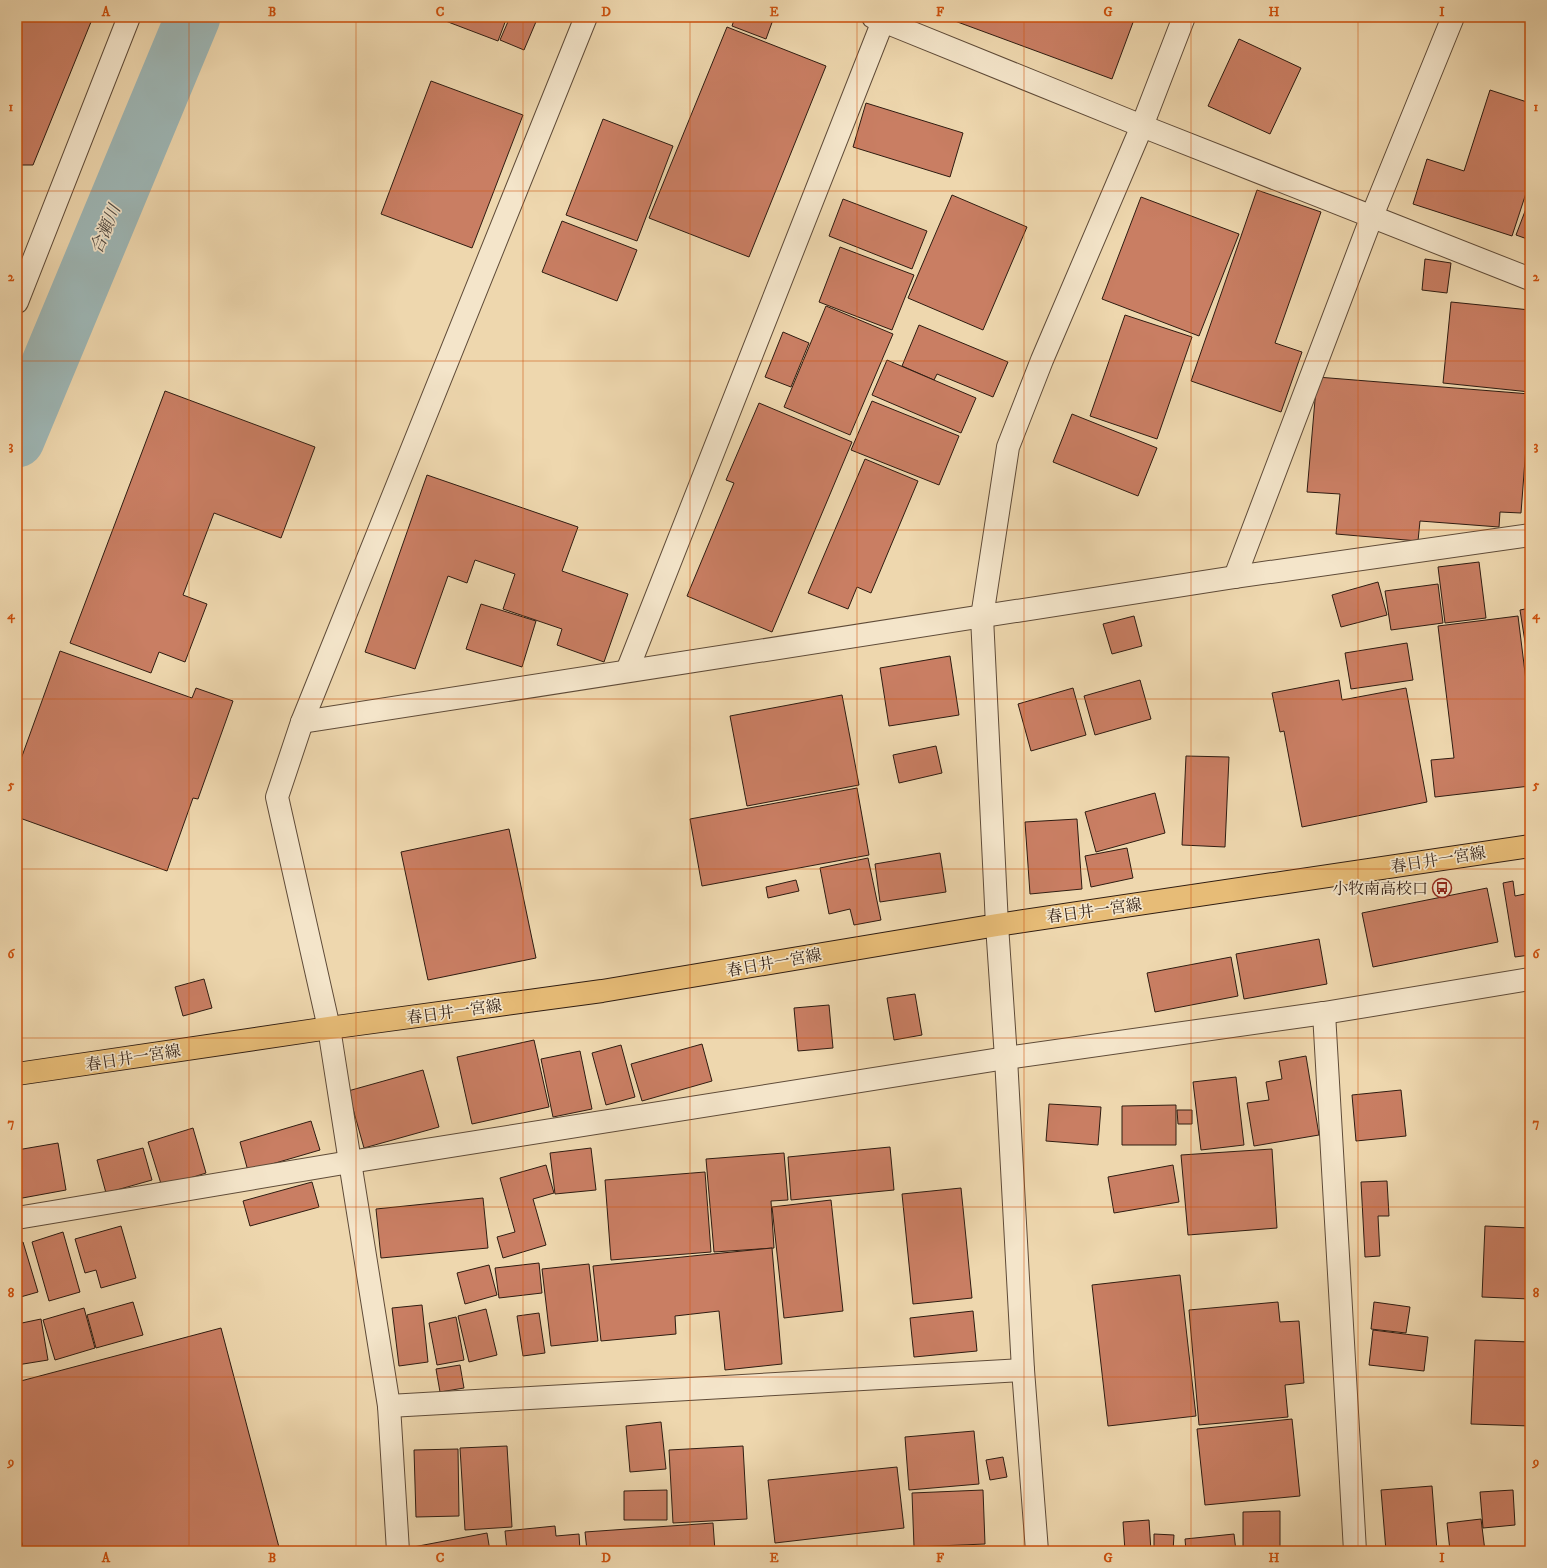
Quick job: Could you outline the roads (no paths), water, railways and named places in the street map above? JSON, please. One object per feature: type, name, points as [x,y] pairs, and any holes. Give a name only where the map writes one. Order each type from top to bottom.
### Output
[{"type":"main road","name":"春日井一宮線","points":[[17,1074],[328,1028],[602,991],[997,925],[1530,846]]},
{"type":"street","points":[[17,302],[129,17]]},
{"type":"street","points":[[398,1551],[389,1406],[350,1162],[328,1028],[277,797],[302,722],[586,17]]},
{"type":"street","points":[[1037,1551],[1023,1370],[1006,1058],[997,925],[982,618],[1008,447],[1042,360],[1142,126],[1184,17]]},
{"type":"street","points":[[1235,577],[1372,216],[1453,17]]},
{"type":"street","points":[[628,671],[878,19],[1142,126],[1530,278]]},
{"type":"street","points":[[302,722],[982,618],[1235,577],[1530,535]]},
{"type":"street","points":[[17,1218],[350,1162],[1006,1058],[1324,1013],[1530,980]]},
{"type":"street","points":[[1324,1013],[1355,1551]]},
{"type":"street","points":[[389,1406],[1023,1370]]},
{"type":"waterway","name":"合瀬川","points":[[17,440],[193,17]]},
{"type":"place","name":"小牧南高校口","points":[[1442,888]]}]
